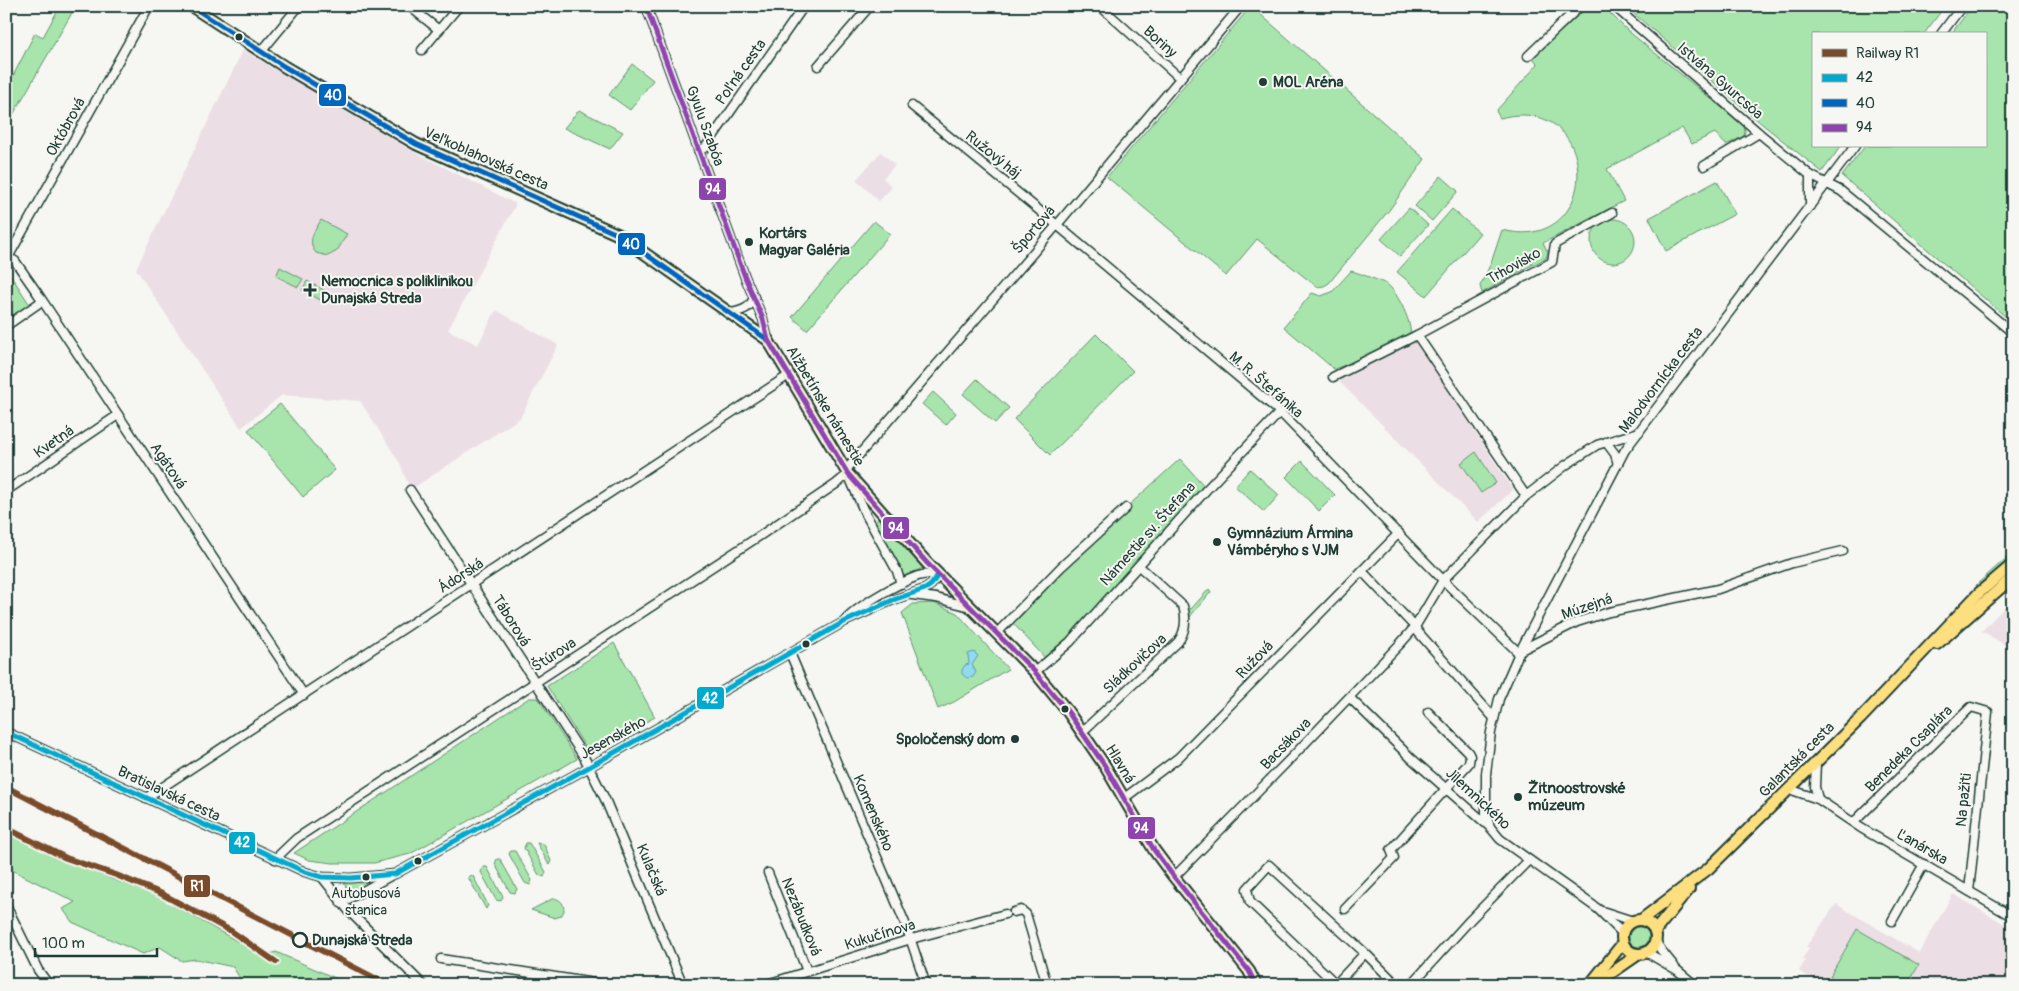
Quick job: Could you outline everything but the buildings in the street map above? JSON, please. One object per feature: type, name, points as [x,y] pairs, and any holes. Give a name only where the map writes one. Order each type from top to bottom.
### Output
[{"type":"main road","name":"Veľkoblahovská cesta","points":[[191,6],[285,67],[416,144],[617,234],[768,340]]},
{"type":"main road","name":"Alžbetínske námestie","points":[[768,340],[847,472],[938,575]]},
{"type":"main road","name":"Galantská cesta","points":[[1655,935],[1698,878],[1917,661],[1961,612],[2013,564]]},
{"type":"main road","name":"Hlavná","points":[[938,575],[1034,672],[1068,712],[1174,877],[1249,971],[1256,985]]},
{"type":"main road","name":"Galantská cesta","points":[[1917,661],[1958,628],[2013,578]]},
{"type":"main road","name":"Galantská cesta","points":[[1637,921],[1698,878]]},
{"type":"main road","points":[[1589,985],[1623,938],[1626,926],[1637,921],[1649,924],[1655,935],[1652,948],[1594,985]]},
{"type":"main road","points":[[1623,938],[1630,951],[1642,953]]},
{"type":"street","name":"Októbrová","points":[[7,258],[149,6]]},
{"type":"street","points":[[262,52],[298,6]]},
{"type":"street","points":[[409,6],[439,30]]},
{"type":"street","points":[[422,50],[459,6]]},
{"type":"street","points":[[647,9],[656,6]]},
{"type":"street","name":"Poľná cesta","points":[[698,150],[705,148],[804,6]]},
{"type":"street","points":[[818,66],[868,10],[857,6]]},
{"type":"street","name":"Boriny","points":[[1100,6],[1180,78]]},
{"type":"street","name":"Športová","points":[[847,472],[1241,6]]},
{"type":"street","points":[[1528,56],[1580,6]]},
{"type":"street","name":"Istvána Gyurcsóa","points":[[1614,6],[1810,176],[1841,192],[2013,333]]},
{"type":"street","points":[[1942,32],[1962,6]]},
{"type":"street","name":"Gyulu Szabóa","points":[[647,9],[698,150],[763,319],[768,340]]},
{"type":"street","name":"Ružový háj","points":[[912,106],[1057,225]]},
{"type":"street","points":[[1704,166],[1759,133]]},
{"type":"street","name":"Malodvornícka cesta","points":[[1520,651],[1625,450],[1854,148]]},
{"type":"street","points":[[1810,176],[1810,206]]},
{"type":"street","name":"Trhovisko","points":[[1334,377],[1417,335],[1552,262],[1555,244],[1612,213]]},
{"type":"street","name":"M. R. Štefánika","points":[[1057,225],[1280,412],[1443,580]]},
{"type":"street","name":"Agátová","points":[[7,258],[15,261],[42,300],[304,695]]},
{"type":"street","points":[[732,313],[744,310],[751,304],[754,297]]},
{"type":"street","points":[[6,326],[42,300]]},
{"type":"street","points":[[1417,335],[1526,496]]},
{"type":"street","name":"Ádorská","points":[[146,798],[472,585],[789,374]]},
{"type":"street","name":"Námestie sv. Štefana","points":[[1034,672],[1070,642],[1207,489],[1280,412]]},
{"type":"street","name":"Kvetná","points":[[6,491],[118,415]]},
{"type":"street","points":[[1490,827],[1486,814],[1486,774],[1494,718],[1499,699],[1520,651],[1443,580],[1526,496],[1566,465],[1597,445],[1639,432]]},
{"type":"street","points":[[1606,442],[1615,454],[1618,464]]},
{"type":"street","points":[[847,472],[864,511],[897,571],[901,584]]},
{"type":"street","name":"Štúrova","points":[[275,858],[297,838],[762,535],[836,484],[847,472]]},
{"type":"street","name":"Táborová","points":[[410,490],[589,767]]},
{"type":"street","points":[[996,634],[1061,567],[1126,508]]},
{"type":"street","name":"Ružová","points":[[1123,799],[1178,758],[1399,533]]},
{"type":"street","name":"Múzejná","points":[[1520,651],[1577,622],[1609,612],[1718,589],[1792,562],[1842,551]]},
{"type":"street","name":"Sládkovičova","points":[[1082,732],[1178,642],[1184,634],[1183,606],[1139,566]]},
{"type":"street","points":[[1362,571],[1415,627],[1494,718]]},
{"type":"street","points":[[844,622],[856,610],[901,584],[919,576],[938,575]]},
{"type":"street","name":"Jesenského","points":[[322,877],[351,878],[395,874],[589,767],[844,622],[869,610],[928,588],[938,575]]},
{"type":"street","name":"Bacsákova","points":[[1174,877],[1350,698],[1415,627],[1443,580]]},
{"type":"street","points":[[910,595],[936,598],[970,607]]},
{"type":"street","name":"Komenského","points":[[790,653],[910,939],[926,985]]},
{"type":"street","name":"Jilemnického","points":[[1350,698],[1411,758],[1490,827],[1500,839],[1528,861],[1598,909],[1623,938]]},
{"type":"street","name":"Benedeka Csaplára","points":[[1854,822],[1971,707],[1988,712]]},
{"type":"street","points":[[1345,909],[1394,858],[1391,850],[1468,766],[1470,756],[1428,712]]},
{"type":"street","name":"Na pažiti","points":[[1969,891],[1988,712]]},
{"type":"street","name":"Bratislavská cesta","points":[[6,732],[305,872],[322,877]]},
{"type":"street","points":[[1816,762],[1815,787],[1818,799]]},
{"type":"street","name":"Kulačská","points":[[589,767],[609,808],[683,985]]},
{"type":"street","name":"Ľanárska","points":[[1789,789],[1818,799],[2013,917]]},
{"type":"street","points":[[1411,985],[1470,920],[1528,861]]},
{"type":"street","points":[[1892,921],[1924,864]]},
{"type":"street","points":[[1365,953],[1336,984],[1250,902],[1247,889],[1269,865],[1365,953],[1397,985]]},
{"type":"street","name":"Nezábudková","points":[[768,873],[808,971]]},
{"type":"street","points":[[341,903],[395,874]]},
{"type":"street","points":[[322,877],[341,903],[423,985]]},
{"type":"street","points":[[6,905],[38,970],[49,985]]},
{"type":"street","name":"Jilemnického","points":[[1598,909],[1637,921]]},
{"type":"street","points":[[1014,912],[1021,910],[1026,914],[1047,985]]},
{"type":"street","name":"Kukučínova","points":[[764,985],[910,939],[1005,914]]},
{"type":"street","points":[[1655,935],[1661,950],[1677,970],[1695,985]]},
{"type":"street","points":[[1642,953],[1677,970]]},
{"type":"street","points":[[441,959],[607,985]]},
{"type":"shaded area","name":"Nemocnica s poliklinikou Dunajská Streda","points":[[243,50],[414,152],[516,204],[448,330],[478,345],[496,310],[558,345],[520,418],[410,490],[400,463],[360,401],[282,395],[241,428],[136,269]]},
{"type":"shaded area","points":[[881,152],[895,165],[883,178],[892,187],[879,201],[856,180]]},
{"type":"shaded area","points":[[1416,341],[1513,490],[1478,522],[1338,380]]},
{"type":"shaded area","points":[[2013,598],[2013,650],[1982,631]]},
{"type":"shaded area","points":[[1953,894],[2013,929],[2013,985],[1822,985],[1799,971],[1805,961],[1802,959],[1809,949],[1806,947],[1836,904],[1919,953]]},
{"type":"green space","points":[[60,6],[76,6],[6,127],[6,80],[10,82],[35,33],[43,37]]},
{"type":"green space","name":"MOL Aréna","points":[[1251,6],[1425,159],[1390,209],[1329,283],[1324,286],[1317,287],[1257,239],[1226,276],[1107,177]]},
{"type":"green space","points":[[1589,6],[1603,6],[1627,30],[1744,126],[1744,136],[1726,145],[1715,133],[1692,144],[1682,128],[1607,169],[1624,201],[1543,243],[1548,252],[1546,258],[1533,265],[1531,261],[1532,265],[1482,293],[1480,286],[1491,263],[1502,230],[1535,232],[1559,220],[1573,199],[1578,174],[1573,148],[1558,128],[1534,116],[1500,118],[1496,111],[1538,64],[1532,57]]},
{"type":"green space","points":[[1625,6],[1945,6],[1926,32],[1812,32],[1812,148],[1840,148],[1822,172],[1762,124]]},
{"type":"green space","points":[[1972,6],[2013,6],[2013,311],[2007,318],[1842,176],[1863,148],[1986,148],[1986,32],[1952,32]]},
{"type":"green space","points":[[632,64],[653,80],[630,110],[609,95]]},
{"type":"green space","points":[[579,110],[623,132],[610,149],[564,128]]},
{"type":"green space","points":[[1441,176],[1458,191],[1432,221],[1415,206]]},
{"type":"green space","points":[[1717,181],[1735,214],[1666,251],[1649,218]]},
{"type":"green space","points":[[1409,208],[1428,225],[1400,256],[1381,239]]},
{"type":"green space","points":[[1452,209],[1480,233],[1426,296],[1397,272]]},
{"type":"green space","points":[[1609,219],[1617,219],[1629,225],[1635,241],[1629,257],[1617,263],[1609,263],[1597,257],[1591,245],[1591,237],[1597,225]]},
{"type":"green space","points":[[321,220],[347,234],[337,251],[328,256],[316,253],[312,244],[312,236]]},
{"type":"green space","points":[[874,221],[890,234],[807,330],[792,317]]},
{"type":"green space","points":[[280,267],[303,279],[298,287],[276,276]]},
{"type":"green space","points":[[6,268],[30,305],[6,321]]},
{"type":"green space","points":[[1351,271],[1382,282],[1392,289],[1407,316],[1410,335],[1359,360],[1334,369],[1284,327],[1312,293],[1321,296],[1332,292]]},
{"type":"green space","points":[[307,281],[329,293],[324,302],[302,290]]},
{"type":"green space","points":[[1096,334],[1133,371],[1050,455],[1014,419]]},
{"type":"green space","points":[[977,379],[1009,408],[995,423],[963,394]]},
{"type":"green space","points":[[933,392],[956,413],[946,425],[922,404]]},
{"type":"green space","points":[[280,404],[335,470],[303,497],[248,430]]},
{"type":"green space","points":[[1476,452],[1496,483],[1481,493],[1461,463]]},
{"type":"green space","points":[[1180,459],[1207,489],[1048,661],[1010,620],[1061,567]]},
{"type":"green space","points":[[1302,461],[1335,495],[1319,511],[1286,477]]},
{"type":"green space","points":[[1250,469],[1279,495],[1264,512],[1235,486]]},
{"type":"green space","points":[[882,516],[923,568],[904,576],[873,522]]},
{"type":"green space","points":[[2013,552],[2013,557],[1977,587],[1976,585]]},
{"type":"green space","points":[[1209,589],[1211,592],[1188,619],[1183,602],[1191,609]]},
{"type":"green space","points":[[934,603],[957,613],[1008,669],[954,702],[938,709],[902,613],[913,604]]},
{"type":"green space","points":[[614,643],[655,717],[589,753],[547,686]]},
{"type":"green space","points":[[529,698],[538,698],[577,759],[410,854],[374,863],[333,863],[309,860],[294,853]]},
{"type":"green space","points":[[6,831],[86,869],[159,897],[263,956],[276,952],[351,985],[244,985],[233,967],[196,959],[182,961],[160,947],[143,954],[72,922],[63,909],[75,902],[6,867]]},
{"type":"green space","points":[[526,843],[529,843],[546,872],[544,877],[539,875],[524,848]]},
{"type":"green space","points":[[537,843],[544,844],[551,861],[549,865]]},
{"type":"green space","points":[[515,851],[532,880],[530,885],[525,883],[510,856],[509,853]]},
{"type":"green space","points":[[497,859],[500,859],[517,889],[515,893],[510,892],[495,864]]},
{"type":"green space","points":[[483,867],[487,867],[503,897],[501,901],[496,900],[481,872]]},
{"type":"green space","points":[[470,875],[473,876],[488,905],[486,909],[468,877]]},
{"type":"green space","points":[[368,882],[368,884],[350,895],[344,883]]},
{"type":"green space","points":[[554,898],[563,904],[564,911],[561,916],[555,918],[531,910]]},
{"type":"green space","points":[[1639,927],[1646,930],[1649,937],[1646,944],[1639,947],[1632,944],[1629,937],[1632,930]]},
{"type":"green space","points":[[1857,929],[1919,965],[1907,985],[1845,985],[1830,976]]},
{"type":"water","points":[[974,652],[978,656],[972,665],[976,672],[973,677],[967,678],[962,674],[962,670],[965,665],[969,664],[968,654]]},
{"type":"rail line","name":"R1","points":[[6,787],[388,985]]},
{"type":"rail line","name":"R1","points":[[6,828],[66,858],[116,875],[160,893],[231,931],[276,962]]},
{"type":"transit line","name":"40","points":[[191,6],[285,67],[416,144],[617,234],[768,340]]},
{"type":"transit line","name":"94","points":[[646,6],[745,277],[763,319],[768,340],[848,474],[927,563],[1035,672],[1068,712],[1105,766],[1154,850],[1249,971],[1256,985]]},
{"type":"transit line","name":"42","points":[[6,732],[305,872],[322,877],[351,878],[395,874],[589,767],[844,622],[893,600],[925,589],[931,585],[938,575]]},
{"type":"place","name":"MOL Aréna","points":[[1263,82]]},
{"type":"place","name":"Kortárs Magyar Galéria","points":[[749,242]]},
{"type":"place","name":"Nemocnica s poliklinikou Dunajská Streda","points":[[310,290]]},
{"type":"place","name":"Gymnázium Ármina Vámbéryho s VJM","points":[[1217,542]]},
{"type":"place","name":"Spoločenský dom","points":[[1015,739]]},
{"type":"place","name":"Žitnoostrovské múzeum","points":[[1518,797]]},
{"type":"place","name":"Autobusová stanica","points":[[366,877]]},
{"type":"place","name":"Dunajská Streda","points":[[300,940]]}]
